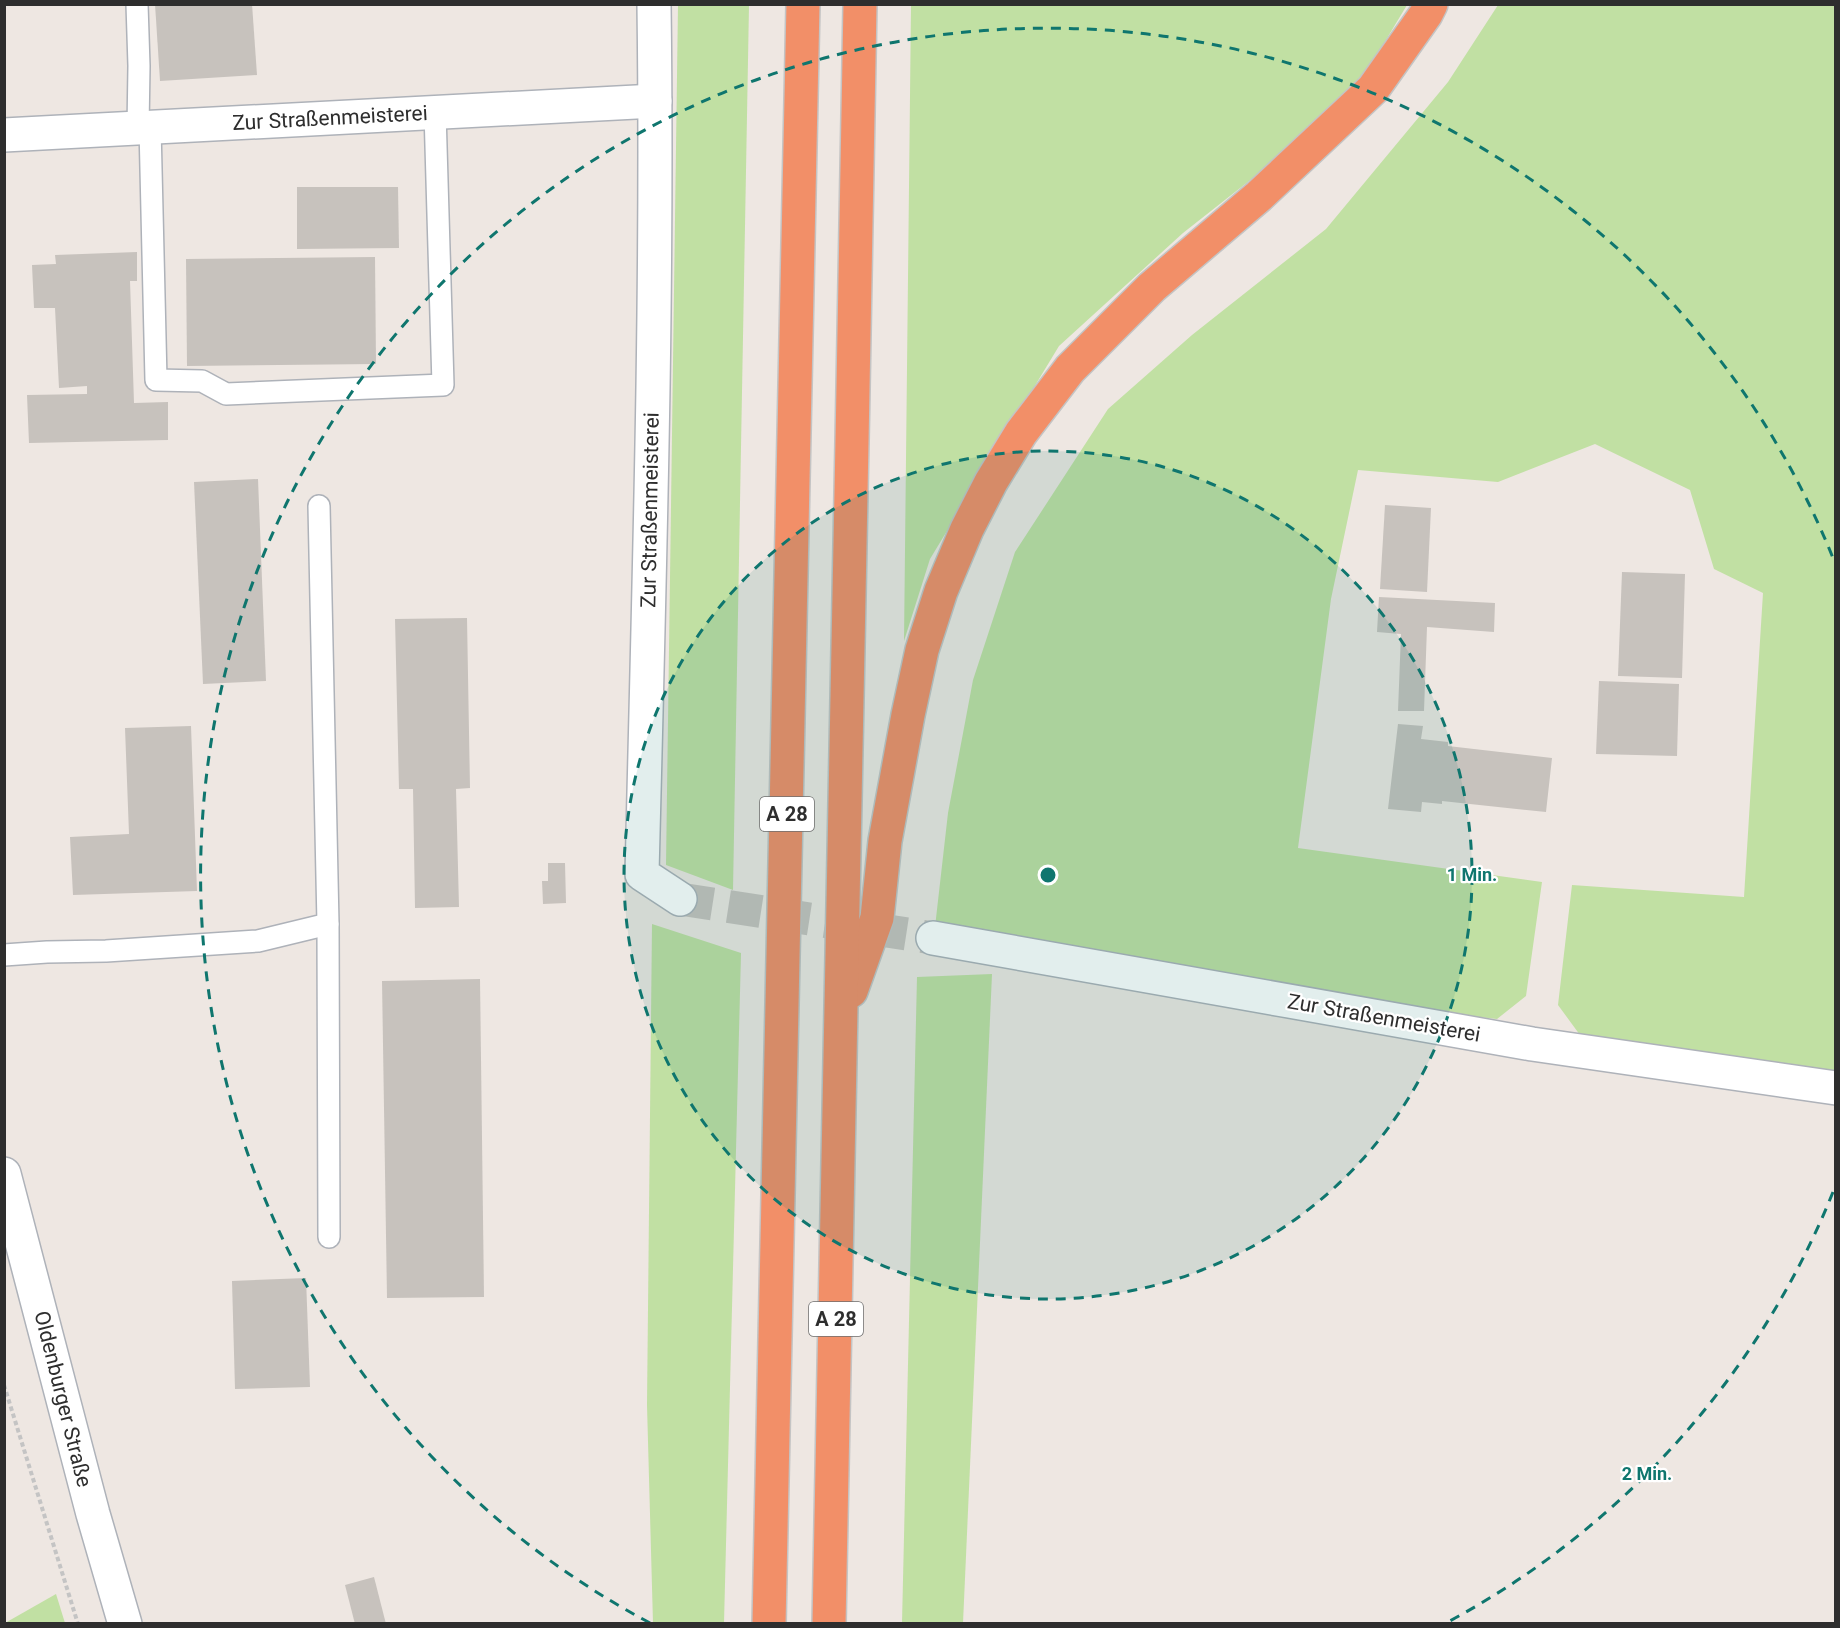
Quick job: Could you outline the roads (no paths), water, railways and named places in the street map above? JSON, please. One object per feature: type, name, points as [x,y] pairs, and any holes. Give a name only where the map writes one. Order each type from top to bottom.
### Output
[{"type":"highway","name":"A 28","points":[[770,1623],[803,4]]},
{"type":"highway","name":"A 28","points":[[829,1623],[843,1015],[846,712],[860,4]]},
{"type":"highway","points":[[843,1015],[877,918],[885,841],[922,650],[945,580],[967,529],[992,482],[1021,433],[1070,369],[1152,287],[1259,196],[1372,89],[1431,4]]},
{"type":"street","name":"Zur Straßenmeisterei","points":[[654,4],[651,525],[642,874],[680,899]]},
{"type":"street","name":"Zur Straßenmeisterei","points":[[4,135],[655,101]]},
{"type":"street","name":"Zur Straßenmeisterei","points":[[933,938],[1532,1044],[1836,1088]]},
{"type":"street","name":"Oldenburger Straße","points":[[4,1174],[93,1514],[125,1623]]},
{"type":"lane","points":[[136,4],[156,380],[202,381],[226,394],[443,385],[435,112]]},
{"type":"lane","points":[[319,506],[328,924],[329,1237]]},
{"type":"lane","points":[[4,955],[258,941],[328,924]]},
{"type":"tunnel","points":[[680,899],[933,938]]}]
